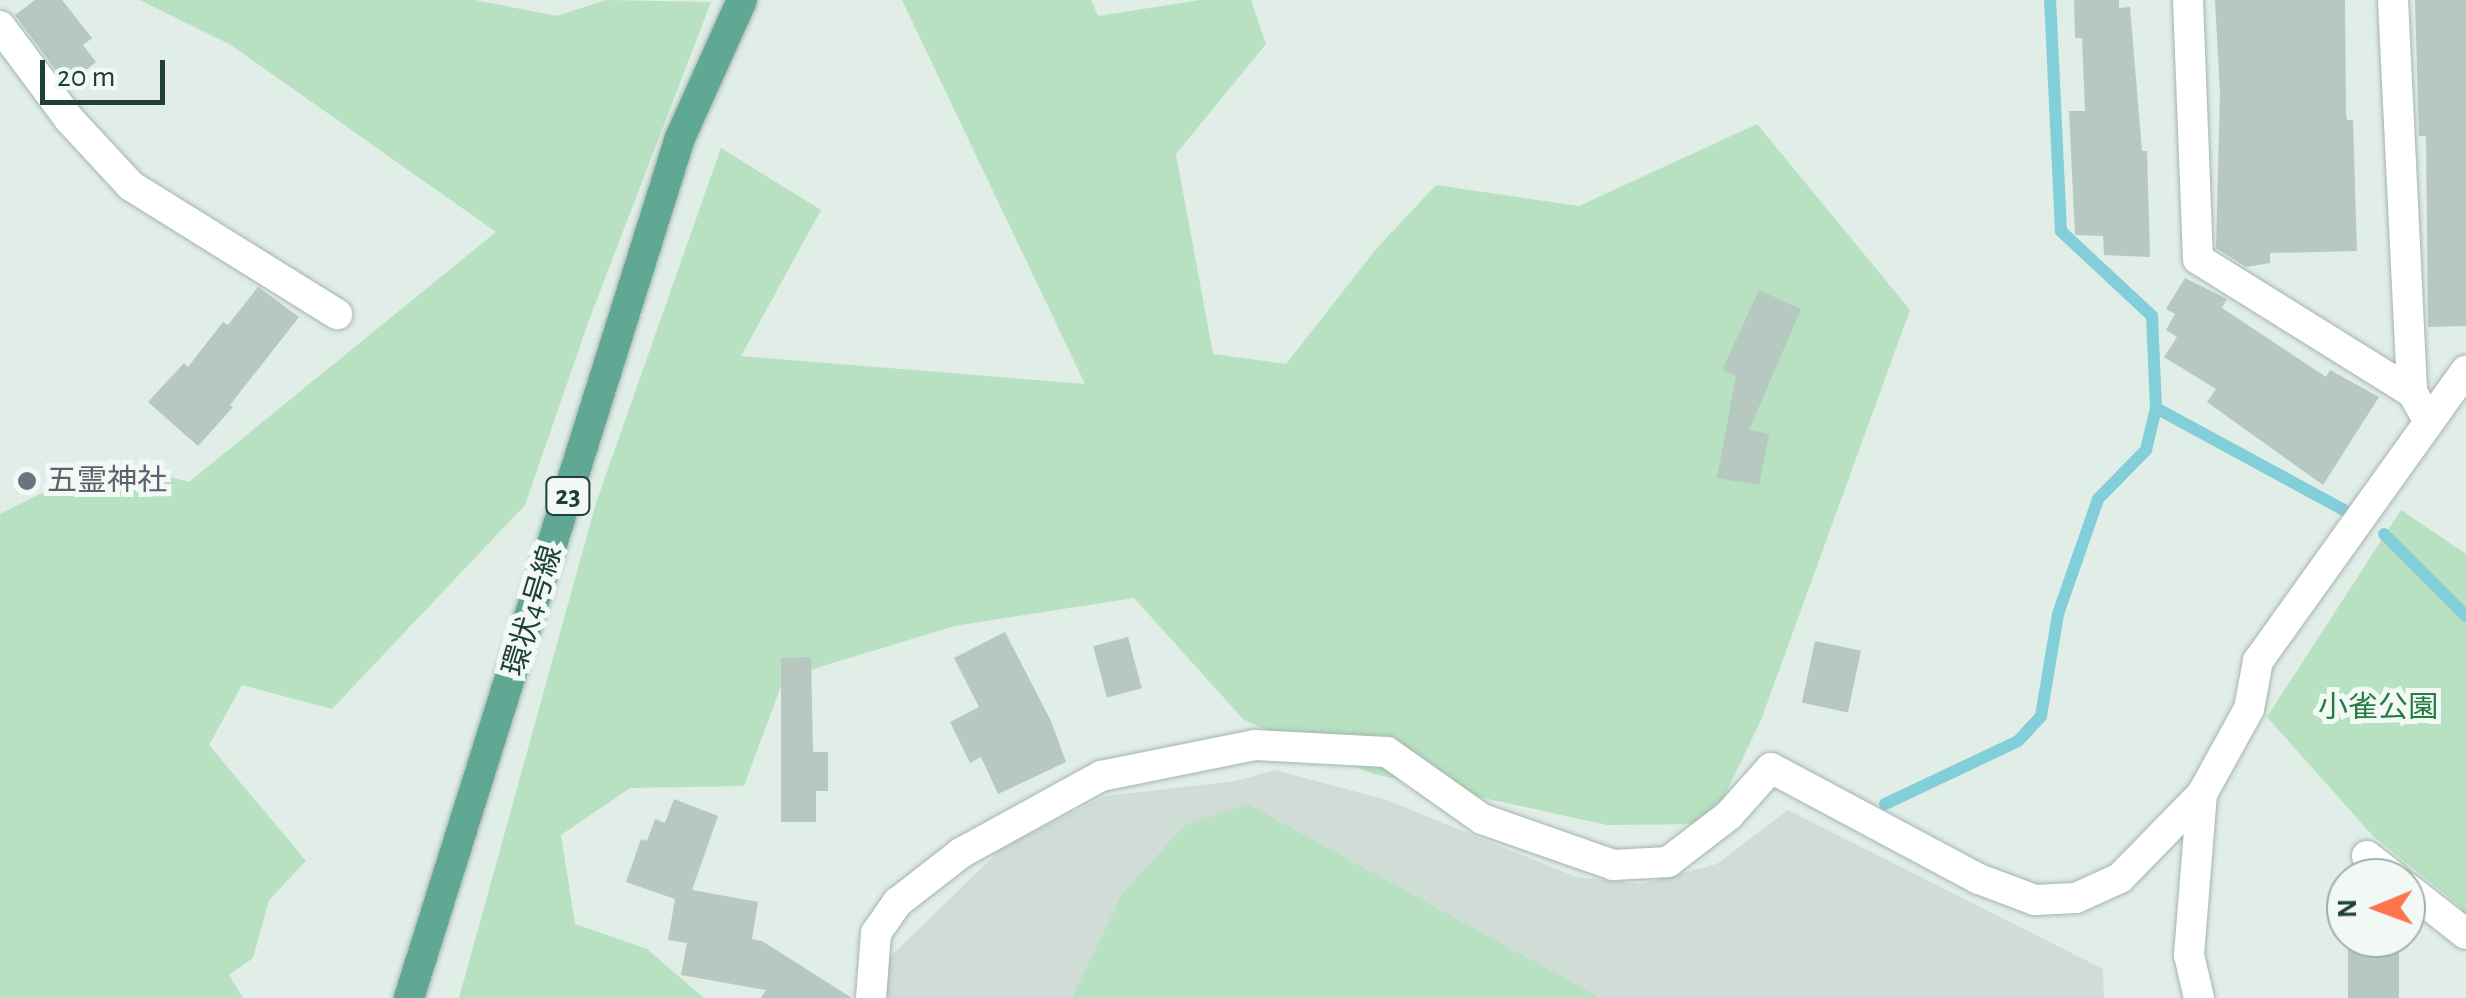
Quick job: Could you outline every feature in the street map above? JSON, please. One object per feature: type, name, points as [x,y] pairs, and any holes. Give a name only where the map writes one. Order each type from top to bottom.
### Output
[{"type":"main road","name":"環状4号線","points":[[410,998],[680,138],[742,0]]},
{"type":"street","points":[[2188,0],[2198,259],[2412,392],[2429,420]]},
{"type":"street","points":[[2393,0],[2412,392]]},
{"type":"street","points":[[0,26],[69,119],[132,186],[337,314]]},
{"type":"street","points":[[871,998],[876,933],[898,902],[961,853],[1101,776],[1255,745],[1388,752],[1482,819],[1613,865],[1668,862],[1729,815],[1771,768],[1979,879],[2034,900],[2076,898],[2120,878],[2202,794],[2249,709],[2258,661],[2466,371]]},
{"type":"street","points":[[2199,998],[2190,956],[2202,794]]},
{"type":"street","points":[[2426,903],[2466,934]]},
{"type":"shaded area","points":[[1275,770],[1387,800],[1576,877],[1640,884],[1717,864],[1788,810],[2103,969],[2104,998],[886,998],[888,959],[1003,847],[1105,796],[1236,781]]},
{"type":"green space","points":[[140,0],[475,0],[557,16],[606,0],[711,2],[589,320],[525,505],[332,709],[242,685],[209,745],[306,861],[269,900],[253,958],[229,975],[243,998],[0,998],[0,514],[106,461],[189,482],[496,232],[231,45]]},
{"type":"green space","points":[[902,0],[1091,0],[1098,16],[1200,0],[1251,0],[1266,44],[1176,154],[1213,354],[1286,364],[1377,248],[1436,185],[1579,206],[1757,124],[1910,310],[1761,720],[1711,824],[1607,825],[1374,774],[1244,720],[1134,598],[954,626],[784,678],[744,786],[630,788],[561,835],[575,924],[647,949],[704,998],[459,998],[596,503],[721,148],[821,210],[741,356],[1085,384]]},
{"type":"green space","name":"小雀公園","points":[[2401,510],[2466,554],[2466,942],[2461,907],[2426,879],[2426,858],[2400,858],[2373,836],[2267,717]]},
{"type":"green space","points":[[1248,804],[1600,998],[1072,998],[1122,894],[1185,825]]},
{"type":"building","points":[[35,0],[62,0],[92,38],[83,45],[96,62],[67,85],[15,15]]},
{"type":"building","points":[[2074,0],[2119,0],[2119,8],[2130,7],[2142,151],[2147,151],[2150,257],[2104,255],[2103,236],[2075,235],[2069,111],[2085,111],[2082,38],[2075,38]]},
{"type":"building","points":[[2215,0],[2345,0],[2346,114],[2347,120],[2353,120],[2357,251],[2270,253],[2270,263],[2246,267],[2216,248],[2220,93]]},
{"type":"building","points":[[2415,0],[2466,0],[2466,326],[2428,327],[2426,136],[2419,136]]},
{"type":"building","points":[[2185,278],[2227,299],[2222,308],[2326,377],[2330,370],[2379,397],[2323,485],[2207,402],[2216,389],[2164,357],[2177,337],[2166,330],[2175,314],[2166,309]]},
{"type":"building","points":[[258,287],[299,317],[230,405],[233,407],[198,446],[148,402],[184,363],[188,367],[223,322],[228,325]]},
{"type":"building","points":[[1759,290],[1801,309],[1749,430],[1769,434],[1759,485],[1717,478],[1736,376],[1722,370]]},
{"type":"building","points":[[1005,632],[1051,721],[1066,762],[998,794],[981,757],[970,763],[950,722],[979,707],[954,658]]},
{"type":"building","points":[[1128,637],[1142,688],[1107,698],[1093,646]]},
{"type":"building","points":[[1815,641],[1861,651],[1848,712],[1802,703]]},
{"type":"building","points":[[811,657],[813,752],[828,752],[828,791],[816,791],[816,822],[781,822],[781,658]]},
{"type":"building","points":[[674,799],[718,816],[692,890],[758,902],[752,939],[762,941],[852,998],[761,998],[766,990],[681,975],[687,943],[668,940],[675,899],[626,882],[641,839],[647,841],[655,819],[665,823]]},
{"type":"building","points":[[2348,958],[2399,958],[2399,998],[2348,998]]},
{"type":"waterway","points":[[1885,804],[2018,741],[2041,716],[2058,614],[2098,499],[2146,450],[2156,408],[2152,316],[2061,231],[2050,0]]},
{"type":"waterway","points":[[2156,408],[2344,510]]},
{"type":"waterway","points":[[2384,534],[2466,616]]},
{"type":"place","name":"五霊神社","points":[[27,481]]}]
